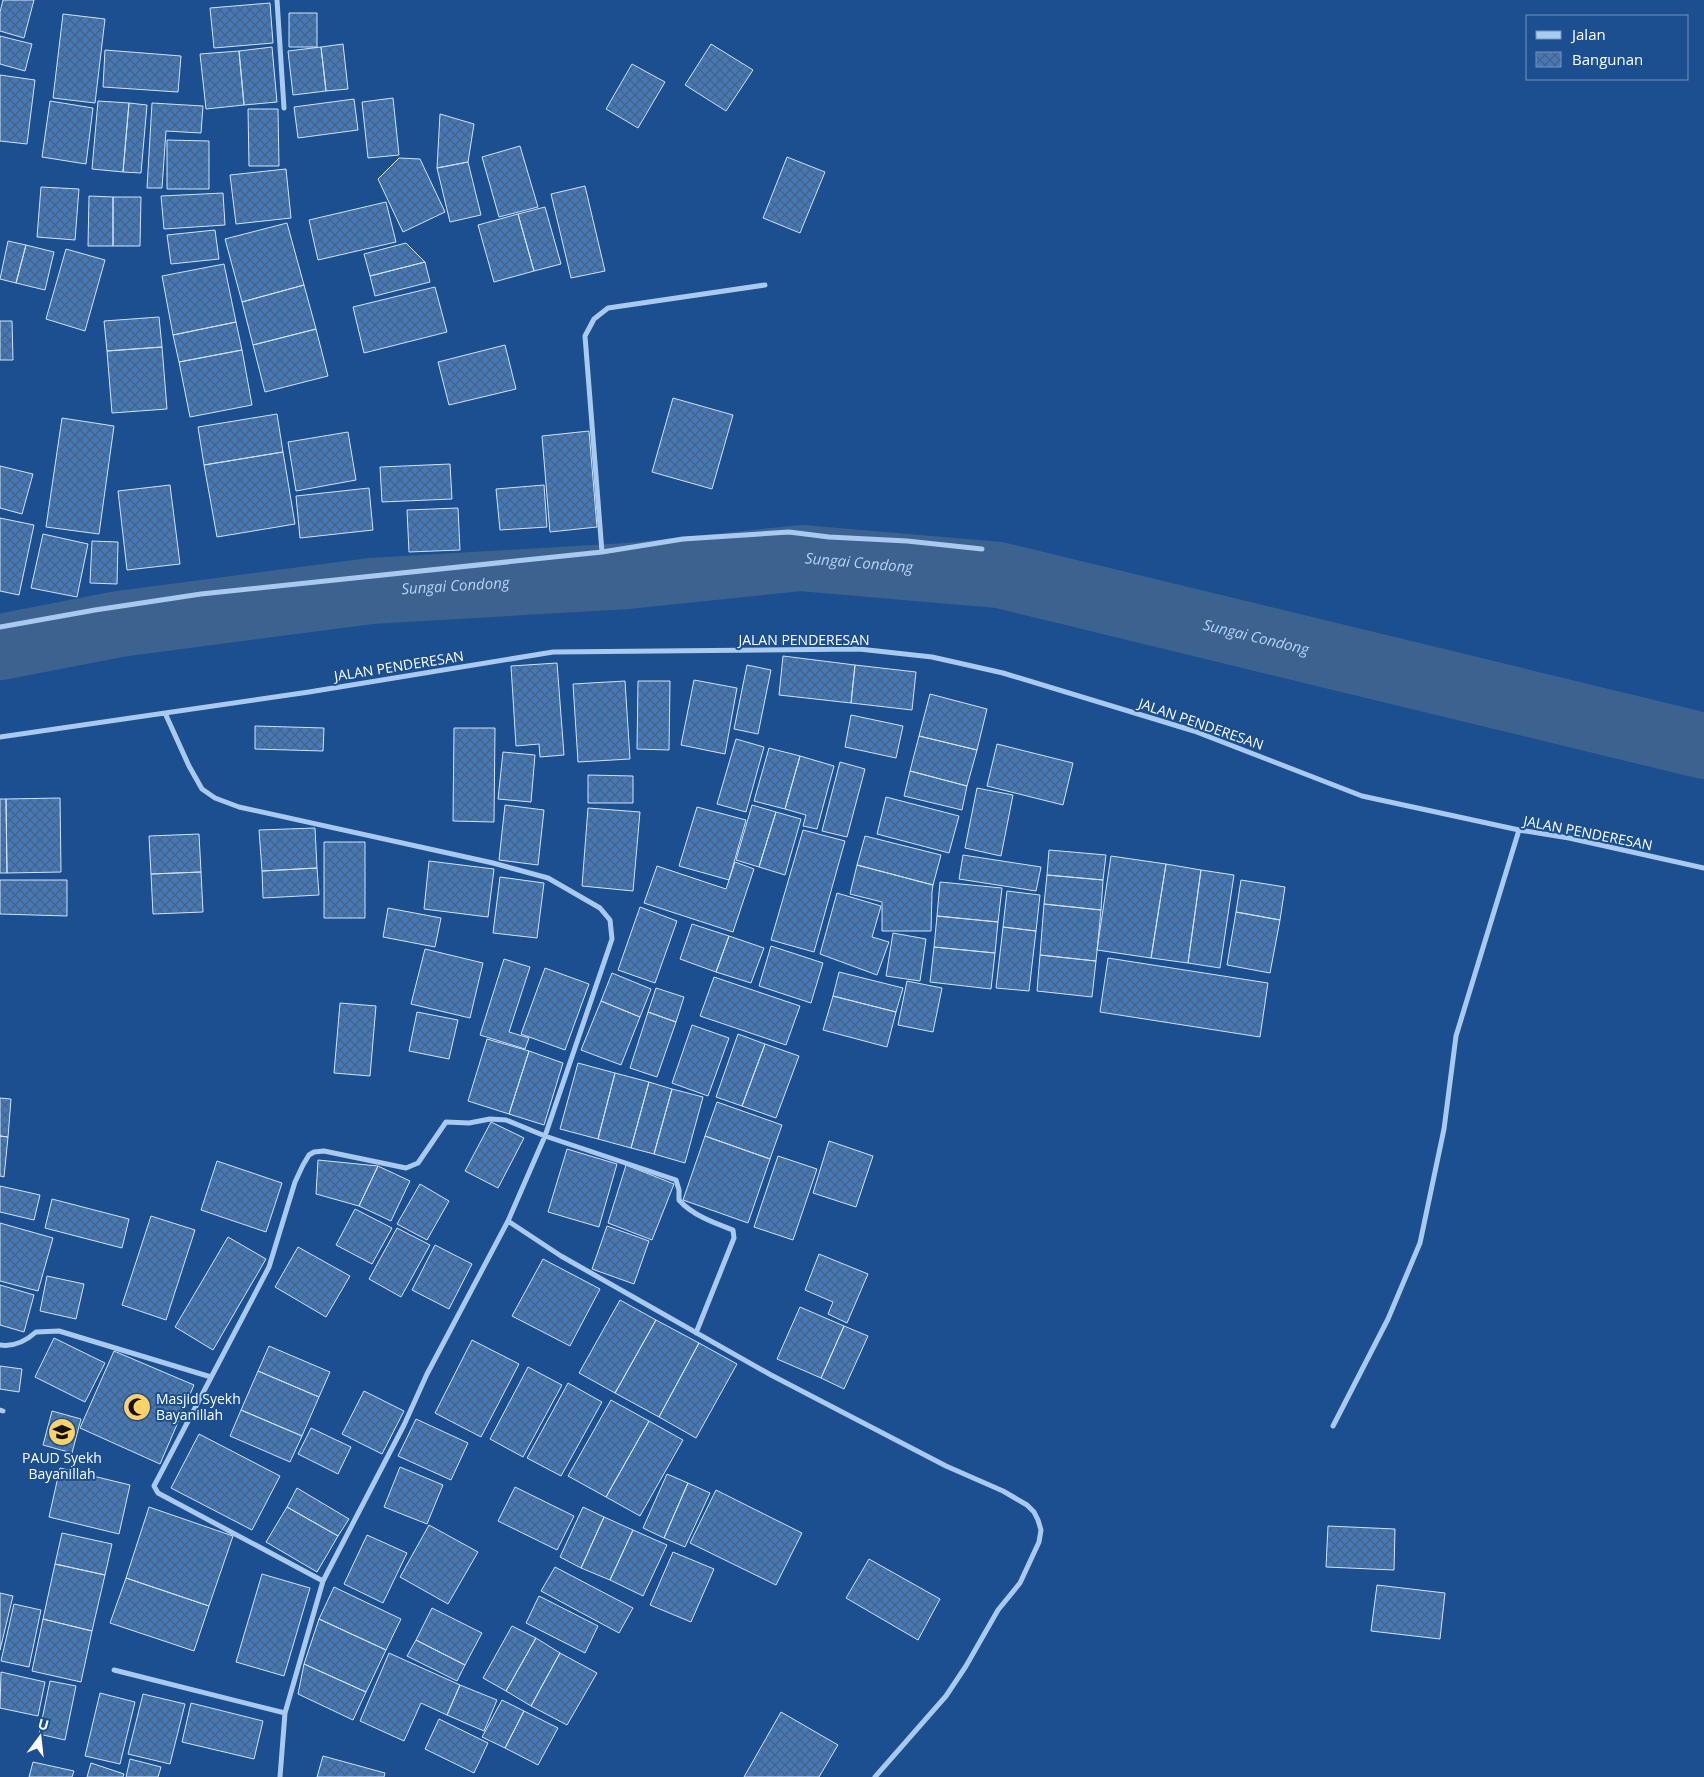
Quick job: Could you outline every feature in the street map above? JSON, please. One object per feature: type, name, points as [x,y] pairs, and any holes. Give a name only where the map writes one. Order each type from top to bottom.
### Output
[{"type":"street","points":[[276,0],[284,108]]},
{"type":"street","points":[[602,552],[585,336],[594,319],[608,308],[765,285]]},
{"type":"street","points":[[0,628],[201,594],[602,552],[683,539],[789,532],[982,549]]},
{"type":"street","name":"JALAN PENDERESAN","points":[[0,737],[309,692],[553,652],[859,649],[932,657],[1003,673],[1194,731],[1362,796],[1518,830],[1569,838],[1704,868]]},
{"type":"street","points":[[165,713],[189,766],[202,789],[215,798],[239,807],[493,863],[548,878],[600,908],[610,920],[612,939],[546,1136],[508,1221],[427,1374],[404,1424],[322,1581],[285,1713],[280,1777]]},
{"type":"street","points":[[1332,1426],[1388,1319],[1420,1243],[1444,1129],[1456,1036],[1518,830]]},
{"type":"street","points":[[322,1581],[155,1490],[154,1486],[269,1267],[295,1182],[308,1155],[324,1151],[406,1168],[418,1163],[446,1122],[469,1124],[490,1119],[506,1120],[546,1136],[676,1180],[679,1190],[678,1200],[685,1207],[714,1223],[733,1230],[734,1238],[696,1333]]},
{"type":"street","points":[[508,1221],[560,1256],[771,1375],[946,1466],[1017,1498],[1034,1512],[1041,1530],[1039,1542],[1020,1583],[998,1610],[966,1666],[946,1696],[875,1777]]},
{"type":"street","points":[[0,1345],[7,1346],[26,1340],[36,1332],[58,1331],[211,1377]]},
{"type":"street","points":[[114,1670],[285,1713]]},
{"type":"building","points":[[3,0],[34,0],[24,38],[0,31],[0,12]]},
{"type":"building","points":[[270,3],[273,43],[214,48],[210,8]]},
{"type":"building","points":[[289,13],[317,13],[317,47],[289,47]]},
{"type":"building","points":[[63,14],[105,19],[95,103],[53,98]]},
{"type":"building","points":[[0,36],[32,44],[25,71],[0,64]]},
{"type":"building","points":[[343,44],[348,89],[326,91],[321,47]]},
{"type":"building","points":[[711,44],[753,70],[726,111],[685,85]]},
{"type":"building","points":[[272,47],[277,102],[244,105],[239,51]]},
{"type":"building","points":[[321,47],[326,91],[293,95],[288,51]]},
{"type":"building","points":[[105,50],[181,56],[178,92],[103,87]]},
{"type":"building","points":[[239,51],[244,105],[206,109],[200,54]]},
{"type":"building","points":[[632,64],[665,82],[638,128],[606,109]]},
{"type":"building","points":[[0,75],[35,80],[27,144],[0,141]]},
{"type":"building","points":[[393,98],[399,155],[368,158],[362,102]]},
{"type":"building","points":[[354,99],[358,130],[298,138],[294,107]]},
{"type":"building","points":[[50,101],[93,108],[86,164],[42,157]]},
{"type":"building","points":[[98,101],[129,103],[123,172],[92,169]]},
{"type":"building","points":[[129,103],[147,105],[141,173],[123,172]]},
{"type":"building","points":[[152,103],[203,106],[201,133],[166,131],[162,188],[147,188]]},
{"type":"building","points":[[248,109],[278,109],[279,166],[249,166]]},
{"type":"building","points":[[440,114],[474,124],[468,162],[437,168]]},
{"type":"building","points":[[167,140],[209,141],[209,189],[167,189]]},
{"type":"building","points":[[520,146],[538,207],[499,217],[482,157]]},
{"type":"building","points":[[787,157],[825,172],[800,233],[763,218]]},
{"type":"building","points":[[399,158],[420,159],[445,212],[403,232],[378,179]]},
{"type":"building","points":[[468,162],[481,215],[450,222],[437,168]]},
{"type":"building","points":[[286,169],[291,218],[236,224],[230,175]]},
{"type":"building","points":[[585,186],[605,271],[571,278],[551,194]]},
{"type":"building","points":[[41,187],[79,189],[75,240],[37,237]]},
{"type":"building","points":[[223,193],[225,225],[164,229],[161,196]]},
{"type":"building","points":[[89,196],[113,197],[113,246],[88,246]]},
{"type":"building","points":[[113,197],[141,197],[140,246],[113,246]]},
{"type":"building","points":[[386,202],[396,242],[318,260],[309,220]]},
{"type":"building","points":[[545,207],[561,264],[534,271],[518,214]]},
{"type":"building","points":[[518,214],[534,271],[494,282],[478,225]]},
{"type":"building","points":[[287,223],[304,285],[242,302],[225,239]]},
{"type":"building","points":[[215,230],[219,259],[171,264],[167,235]]},
{"type":"building","points":[[8,241],[26,245],[16,283],[0,279]]},
{"type":"building","points":[[406,243],[425,262],[370,276],[364,254]]},
{"type":"building","points":[[26,245],[54,252],[45,290],[16,283]]},
{"type":"building","points":[[66,249],[105,260],[85,331],[46,319]]},
{"type":"building","points":[[425,262],[430,282],[375,296],[370,276]]},
{"type":"building","points":[[224,264],[236,322],[173,335],[162,276]]},
{"type":"building","points":[[304,285],[316,329],[253,345],[242,302]]},
{"type":"building","points":[[435,287],[447,332],[364,353],[353,307]]},
{"type":"building","points":[[159,317],[162,347],[107,351],[104,321]]},
{"type":"building","points":[[0,321],[12,321],[13,360],[0,360]]},
{"type":"building","points":[[236,322],[242,350],[179,362],[173,335]]},
{"type":"building","points":[[316,329],[328,376],[265,392],[253,345]]},
{"type":"building","points":[[505,345],[516,389],[449,405],[438,362]]},
{"type":"building","points":[[162,347],[167,409],[112,413],[107,351]]},
{"type":"building","points":[[242,350],[252,405],[190,417],[179,362]]},
{"type":"building","points":[[673,398],[733,415],[712,489],[652,472]]},
{"type":"building","points":[[277,414],[283,452],[204,465],[198,427]]},
{"type":"building","points":[[62,418],[114,426],[99,534],[46,527]]},
{"type":"building","points":[[589,431],[597,527],[550,532],[542,436]]},
{"type":"building","points":[[348,432],[356,480],[296,491],[288,442]]},
{"type":"building","points":[[283,452],[295,524],[217,537],[204,465]]},
{"type":"building","points":[[450,464],[452,499],[382,502],[380,467]]},
{"type":"building","points":[[0,466],[33,474],[22,514],[0,508]]},
{"type":"building","points":[[170,485],[180,564],[127,570],[118,491]]},
{"type":"building","points":[[544,485],[547,527],[500,530],[496,489]]},
{"type":"building","points":[[369,488],[373,530],[300,538],[296,496]]},
{"type":"building","points":[[458,508],[460,550],[409,552],[407,510]]},
{"type":"building","points":[[0,518],[34,525],[19,595],[0,591]]},
{"type":"building","points":[[43,534],[88,544],[77,597],[31,588]]},
{"type":"building","points":[[92,541],[118,542],[117,584],[90,583]]},
{"type":"building","points":[[783,656],[855,665],[851,703],[779,695]]},
{"type":"building","points":[[557,663],[564,755],[540,757],[539,744],[516,746],[511,666]]},
{"type":"building","points":[[747,665],[771,670],[758,734],[734,729]]},
{"type":"building","points":[[855,665],[916,672],[912,710],[851,703]]},
{"type":"building","points":[[694,680],[737,688],[725,754],[681,745]]},
{"type":"building","points":[[625,681],[630,759],[578,762],[573,684]]},
{"type":"building","points":[[638,681],[670,681],[669,750],[637,749]]},
{"type":"building","points":[[930,694],[987,709],[977,750],[919,736]]},
{"type":"building","points":[[851,715],[903,726],[896,758],[845,747]]},
{"type":"building","points":[[255,726],[324,728],[323,751],[255,749]]},
{"type":"building","points":[[454,728],[495,728],[494,822],[453,821]]},
{"type":"building","points":[[919,736],[977,750],[967,786],[910,771]]},
{"type":"building","points":[[736,739],[764,747],[746,812],[717,804]]},
{"type":"building","points":[[997,744],[1073,763],[1063,805],[987,786]]},
{"type":"building","points":[[769,748],[800,756],[785,809],[754,801]]},
{"type":"building","points":[[503,752],[535,755],[531,802],[498,799]]},
{"type":"building","points":[[800,756],[834,766],[817,829],[803,826],[806,815],[785,809]]},
{"type":"building","points":[[840,762],[865,769],[847,837],[822,831]]},
{"type":"building","points":[[910,771],[967,786],[962,810],[904,796]]},
{"type":"building","points":[[588,775],[633,776],[633,803],[588,803]]},
{"type":"building","points":[[977,788],[1013,795],[1001,856],[965,848]]},
{"type":"building","points":[[886,797],[959,816],[949,853],[877,834]]},
{"type":"building","points":[[60,798],[61,872],[7,873],[6,799]]},
{"type":"building","points":[[0,799],[6,799],[7,873],[0,873]]},
{"type":"building","points":[[505,805],[544,810],[538,865],[499,860]]},
{"type":"building","points":[[752,805],[776,812],[759,867],[736,860]]},
{"type":"building","points":[[697,807],[746,820],[729,880],[679,866]]},
{"type":"building","points":[[588,808],[640,812],[633,891],[582,886]]},
{"type":"building","points":[[776,812],[801,819],[785,875],[759,867]]},
{"type":"building","points":[[315,828],[317,868],[262,871],[259,830]]},
{"type":"building","points":[[803,830],[845,841],[814,952],[771,940]]},
{"type":"building","points":[[199,834],[201,872],[151,874],[149,836]]},
{"type":"building","points":[[865,836],[941,855],[933,885],[857,865]]},
{"type":"building","points":[[324,842],[365,842],[365,918],[324,918]]},
{"type":"building","points":[[1049,850],[1106,855],[1103,880],[1047,875]]},
{"type":"building","points":[[963,855],[1041,867],[1036,891],[959,879]]},
{"type":"building","points":[[1111,856],[1166,864],[1151,958],[1097,950]]},
{"type":"building","points":[[429,861],[494,869],[488,917],[424,909]]},
{"type":"building","points":[[735,862],[754,869],[733,932],[644,903],[657,866],[726,889]]},
{"type":"building","points":[[1166,864],[1201,870],[1188,963],[1151,958]]},
{"type":"building","points":[[857,865],[933,885],[931,931],[882,931],[882,902],[850,894]]},
{"type":"building","points":[[317,868],[319,895],[263,898],[262,871]]},
{"type":"building","points":[[1201,870],[1234,875],[1220,968],[1188,963]]},
{"type":"building","points":[[201,872],[203,912],[153,914],[151,874]]},
{"type":"building","points":[[1047,875],[1103,880],[1101,910],[1044,904]]},
{"type":"building","points":[[500,877],[544,883],[537,938],[493,933]]},
{"type":"building","points":[[0,880],[67,880],[67,916],[0,914]]},
{"type":"building","points":[[1241,880],[1285,887],[1280,920],[1236,912]]},
{"type":"building","points":[[940,882],[1002,888],[998,922],[937,916]]},
{"type":"building","points":[[1007,891],[1040,895],[1036,931],[1003,927]]},
{"type":"building","points":[[837,893],[881,906],[872,937],[889,942],[877,975],[820,954]]},
{"type":"building","points":[[1044,904],[1101,910],[1096,961],[1040,955]]},
{"type":"building","points":[[640,907],[677,921],[655,983],[618,970]]},
{"type":"building","points":[[388,908],[441,918],[435,947],[383,937]]},
{"type":"building","points":[[1236,912],[1280,920],[1270,973],[1227,965]]},
{"type":"building","points":[[937,916],[998,922],[995,953],[934,947]]},
{"type":"building","points":[[692,924],[729,936],[716,972],[680,959]]},
{"type":"building","points":[[1003,927],[1036,931],[1029,991],[996,988]]},
{"type":"building","points":[[893,933],[926,939],[920,981],[886,976]]},
{"type":"building","points":[[729,936],[764,948],[751,983],[716,972]]},
{"type":"building","points":[[771,946],[823,963],[811,1003],[759,986]]},
{"type":"building","points":[[934,947],[995,953],[991,989],[930,982]]},
{"type":"building","points":[[425,949],[483,963],[470,1018],[411,1004]]},
{"type":"building","points":[[1040,955],[1096,961],[1092,997],[1037,991]]},
{"type":"building","points":[[1108,958],[1268,983],[1260,1037],[1100,1012]]},
{"type":"building","points":[[504,959],[530,967],[509,1032],[529,1038],[525,1049],[480,1035]]},
{"type":"building","points":[[545,968],[589,984],[565,1050],[521,1034]]},
{"type":"building","points":[[839,972],[903,988],[896,1012],[833,996]]},
{"type":"building","points":[[612,973],[651,989],[640,1017],[601,1001]]},
{"type":"building","points":[[714,977],[800,1006],[786,1045],[700,1016]]},
{"type":"building","points":[[907,981],[942,988],[933,1032],[898,1025]]},
{"type":"building","points":[[656,988],[684,997],[676,1022],[648,1012]]},
{"type":"building","points":[[833,996],[896,1012],[887,1047],[823,1030]]},
{"type":"building","points":[[601,1001],[640,1017],[621,1065],[581,1050]]},
{"type":"building","points":[[340,1003],[376,1006],[370,1076],[334,1073]]},
{"type":"building","points":[[417,1012],[458,1020],[449,1059],[409,1051]]},
{"type":"building","points":[[648,1012],[676,1022],[657,1077],[630,1068]]},
{"type":"building","points":[[692,1025],[729,1038],[708,1096],[672,1083]]},
{"type":"building","points":[[738,1034],[765,1044],[742,1106],[716,1097]]},
{"type":"building","points":[[487,1039],[529,1051],[509,1114],[468,1101]]},
{"type":"building","points":[[765,1044],[799,1056],[776,1118],[742,1106]]},
{"type":"building","points":[[529,1051],[563,1063],[544,1125],[509,1114]]},
{"type":"building","points":[[578,1063],[615,1073],[598,1139],[560,1129]]},
{"type":"building","points":[[615,1073],[649,1082],[631,1148],[598,1139]]},
{"type":"building","points":[[649,1082],[672,1089],[654,1154],[631,1148]]},
{"type":"building","points":[[672,1089],[703,1097],[685,1163],[654,1154]]},
{"type":"building","points":[[0,1098],[11,1099],[8,1137],[0,1136]]},
{"type":"building","points":[[717,1102],[782,1125],[770,1159],[705,1136]]},
{"type":"building","points":[[491,1122],[524,1138],[498,1188],[465,1171]]},
{"type":"building","points":[[0,1136],[8,1137],[4,1177],[0,1176]]},
{"type":"building","points":[[705,1136],[770,1159],[748,1223],[683,1200]]},
{"type":"building","points":[[829,1141],[873,1156],[856,1207],[813,1193]]},
{"type":"building","points":[[567,1149],[617,1164],[599,1227],[548,1212]]},
{"type":"building","points":[[778,1156],[817,1169],[793,1240],[754,1227]]},
{"type":"building","points":[[318,1160],[378,1166],[359,1206],[316,1194]]},
{"type":"building","points":[[217,1161],[282,1183],[266,1232],[201,1210]]},
{"type":"building","points":[[626,1165],[674,1184],[652,1240],[608,1223]]},
{"type":"building","points":[[378,1166],[410,1181],[391,1221],[359,1206]]},
{"type":"building","points":[[420,1184],[449,1201],[427,1240],[397,1224]]},
{"type":"building","points":[[0,1186],[40,1195],[34,1220],[0,1212]]},
{"type":"building","points":[[52,1199],[129,1219],[122,1248],[45,1228]]},
{"type":"building","points":[[355,1209],[392,1228],[372,1264],[336,1245]]},
{"type":"building","points":[[151,1216],[195,1230],[166,1320],[122,1305]]},
{"type":"building","points":[[0,1223],[53,1238],[38,1291],[0,1281]]},
{"type":"building","points":[[607,1226],[649,1241],[634,1284],[592,1269]]},
{"type":"building","points":[[397,1228],[430,1245],[401,1297],[369,1279]]},
{"type":"building","points":[[228,1237],[266,1259],[213,1350],[175,1327]]},
{"type":"building","points":[[435,1245],[472,1264],[449,1309],[412,1290]]},
{"type":"building","points":[[298,1247],[350,1276],[326,1317],[275,1287]]},
{"type":"building","points":[[819,1254],[868,1274],[847,1323],[828,1314],[833,1302],[805,1290]]},
{"type":"building","points":[[543,1259],[600,1289],[570,1346],[512,1316]]},
{"type":"building","points":[[47,1276],[84,1284],[76,1319],[40,1311]]},
{"type":"building","points":[[0,1285],[34,1295],[24,1332],[0,1325]]},
{"type":"building","points":[[620,1300],[656,1320],[615,1393],[579,1373]]},
{"type":"building","points":[[800,1307],[844,1326],[821,1378],[777,1359]]},
{"type":"building","points":[[656,1320],[699,1343],[659,1417],[615,1393]]},
{"type":"building","points":[[844,1326],[868,1336],[844,1389],[821,1378]]},
{"type":"building","points":[[54,1338],[105,1363],[85,1402],[35,1377]]},
{"type":"building","points":[[472,1340],[519,1364],[481,1437],[435,1413]]},
{"type":"building","points":[[699,1343],[737,1364],[696,1438],[659,1417]]},
{"type":"building","points":[[269,1346],[330,1372],[319,1397],[258,1371]]},
{"type":"building","name":"Masjid Syekh Bayanillah","points":[[114,1351],[194,1385],[160,1464],[80,1428]]},
{"type":"building","points":[[0,1366],[22,1369],[19,1392],[0,1389]]},
{"type":"building","points":[[528,1367],[562,1385],[523,1457],[490,1439]]},
{"type":"building","points":[[258,1371],[319,1397],[302,1436],[241,1410]]},
{"type":"building","points":[[568,1383],[602,1402],[561,1476],[527,1458]]},
{"type":"building","points":[[364,1391],[404,1411],[382,1454],[342,1434]]},
{"type":"building","points":[[611,1400],[649,1421],[606,1497],[568,1476]]},
{"type":"building","points":[[241,1410],[302,1436],[290,1462],[230,1436]]},
{"type":"building","name":"PAUD Syekh Bayanillah","points":[[52,1411],[81,1419],[72,1453],[43,1445]]},
{"type":"building","points":[[416,1419],[468,1443],[451,1480],[398,1456]]},
{"type":"building","points":[[649,1421],[683,1440],[640,1516],[606,1497]]},
{"type":"building","points":[[311,1428],[351,1447],[338,1474],[298,1454]]},
{"type":"building","points":[[199,1434],[280,1476],[252,1530],[171,1488]]},
{"type":"building","points":[[400,1467],[443,1485],[427,1524],[384,1507]]},
{"type":"building","points":[[60,1468],[130,1485],[119,1534],[49,1517]]},
{"type":"building","points":[[667,1474],[688,1483],[664,1538],[643,1528]]},
{"type":"building","points":[[688,1483],[710,1493],[685,1547],[664,1538]]},
{"type":"building","points":[[515,1487],[574,1516],[557,1550],[498,1521]]},
{"type":"building","points":[[297,1488],[349,1519],[338,1536],[287,1507]]},
{"type":"building","points":[[716,1490],[802,1533],[776,1585],[690,1543]]},
{"type":"building","points":[[149,1507],[233,1536],[209,1606],[126,1578]]},
{"type":"building","points":[[287,1507],[338,1536],[317,1572],[266,1542]]},
{"type":"building","points":[[583,1507],[604,1517],[581,1568],[560,1557]]},
{"type":"building","points":[[604,1517],[633,1530],[610,1580],[581,1568]]},
{"type":"building","points":[[429,1525],[478,1552],[448,1604],[400,1577]]},
{"type":"building","points":[[1328,1526],[1395,1529],[1394,1570],[1326,1567]]},
{"type":"building","points":[[633,1530],[667,1545],[643,1596],[610,1580]]},
{"type":"building","points":[[62,1533],[112,1544],[105,1575],[55,1564]]},
{"type":"building","points":[[367,1535],[407,1553],[383,1603],[344,1584]]},
{"type":"building","points":[[673,1552],[714,1569],[691,1622],[650,1605]]},
{"type":"building","points":[[869,1559],[940,1599],[918,1640],[846,1598]]},
{"type":"building","points":[[55,1564],[105,1575],[92,1631],[43,1619]]},
{"type":"building","points":[[555,1567],[633,1608],[619,1633],[541,1591]]},
{"type":"building","points":[[262,1574],[310,1588],[284,1676],[236,1662]]},
{"type":"building","points":[[126,1578],[209,1606],[194,1651],[110,1623]]},
{"type":"building","points":[[1377,1585],[1445,1593],[1440,1639],[1371,1631]]},
{"type":"building","points":[[334,1587],[401,1619],[386,1650],[319,1619]]},
{"type":"building","points":[[0,1593],[13,1596],[0,1650]]},
{"type":"building","points":[[539,1596],[598,1626],[585,1653],[526,1623]]},
{"type":"building","points":[[14,1604],[41,1610],[29,1667],[1,1661]]},
{"type":"building","points":[[432,1608],[482,1633],[465,1665],[416,1640]]},
{"type":"building","points":[[43,1619],[92,1631],[81,1682],[32,1671]]},
{"type":"building","points":[[319,1619],[386,1650],[366,1692],[304,1664]]},
{"type":"building","points":[[512,1626],[536,1638],[506,1691],[483,1678]]},
{"type":"building","points":[[536,1638],[560,1653],[531,1706],[506,1691]]},
{"type":"building","points":[[416,1640],[465,1665],[457,1681],[407,1656]]},
{"type":"building","points":[[389,1653],[460,1685],[447,1715],[421,1703],[404,1741],[360,1721]]},
{"type":"building","points":[[560,1653],[597,1673],[567,1725],[531,1706]]},
{"type":"building","points":[[304,1664],[366,1692],[353,1720],[298,1694]]},
{"type":"building","points":[[1,1672],[45,1682],[38,1716],[0,1708]]},
{"type":"building","points":[[50,1681],[76,1686],[65,1740],[39,1734]]},
{"type":"building","points":[[460,1685],[497,1700],[484,1731],[447,1715]]},
{"type":"building","points":[[100,1693],[135,1702],[120,1764],[85,1756]]},
{"type":"building","points":[[143,1694],[185,1704],[170,1764],[128,1754]]},
{"type":"building","points":[[502,1700],[524,1711],[505,1748],[482,1737]]},
{"type":"building","points":[[191,1703],[263,1721],[254,1759],[182,1742]]},
{"type":"building","points":[[524,1711],[558,1728],[538,1765],[505,1748]]},
{"type":"building","points":[[781,1712],[838,1745],[819,1777],[744,1777]]},
{"type":"building","points":[[439,1719],[488,1743],[474,1773],[425,1749]]},
{"type":"building","points":[[323,1756],[385,1773],[384,1777],[317,1777]]},
{"type":"building","points":[[130,1759],[161,1767],[158,1777],[126,1777]]},
{"type":"building","points":[[33,1762],[74,1771],[72,1777],[29,1777]]},
{"type":"building","points":[[91,1763],[124,1774],[123,1777],[87,1777]]},
{"type":"waterway","name":"Sungai Condong","points":[[0,647],[119,624],[371,591],[628,576],[801,558],[999,575],[1704,746]]},
{"type":"place","name":"Masjid Syekh Bayanillah","points":[[137,1407]]},
{"type":"place","name":"PAUD Syekh Bayanillah","points":[[62,1432]]}]
